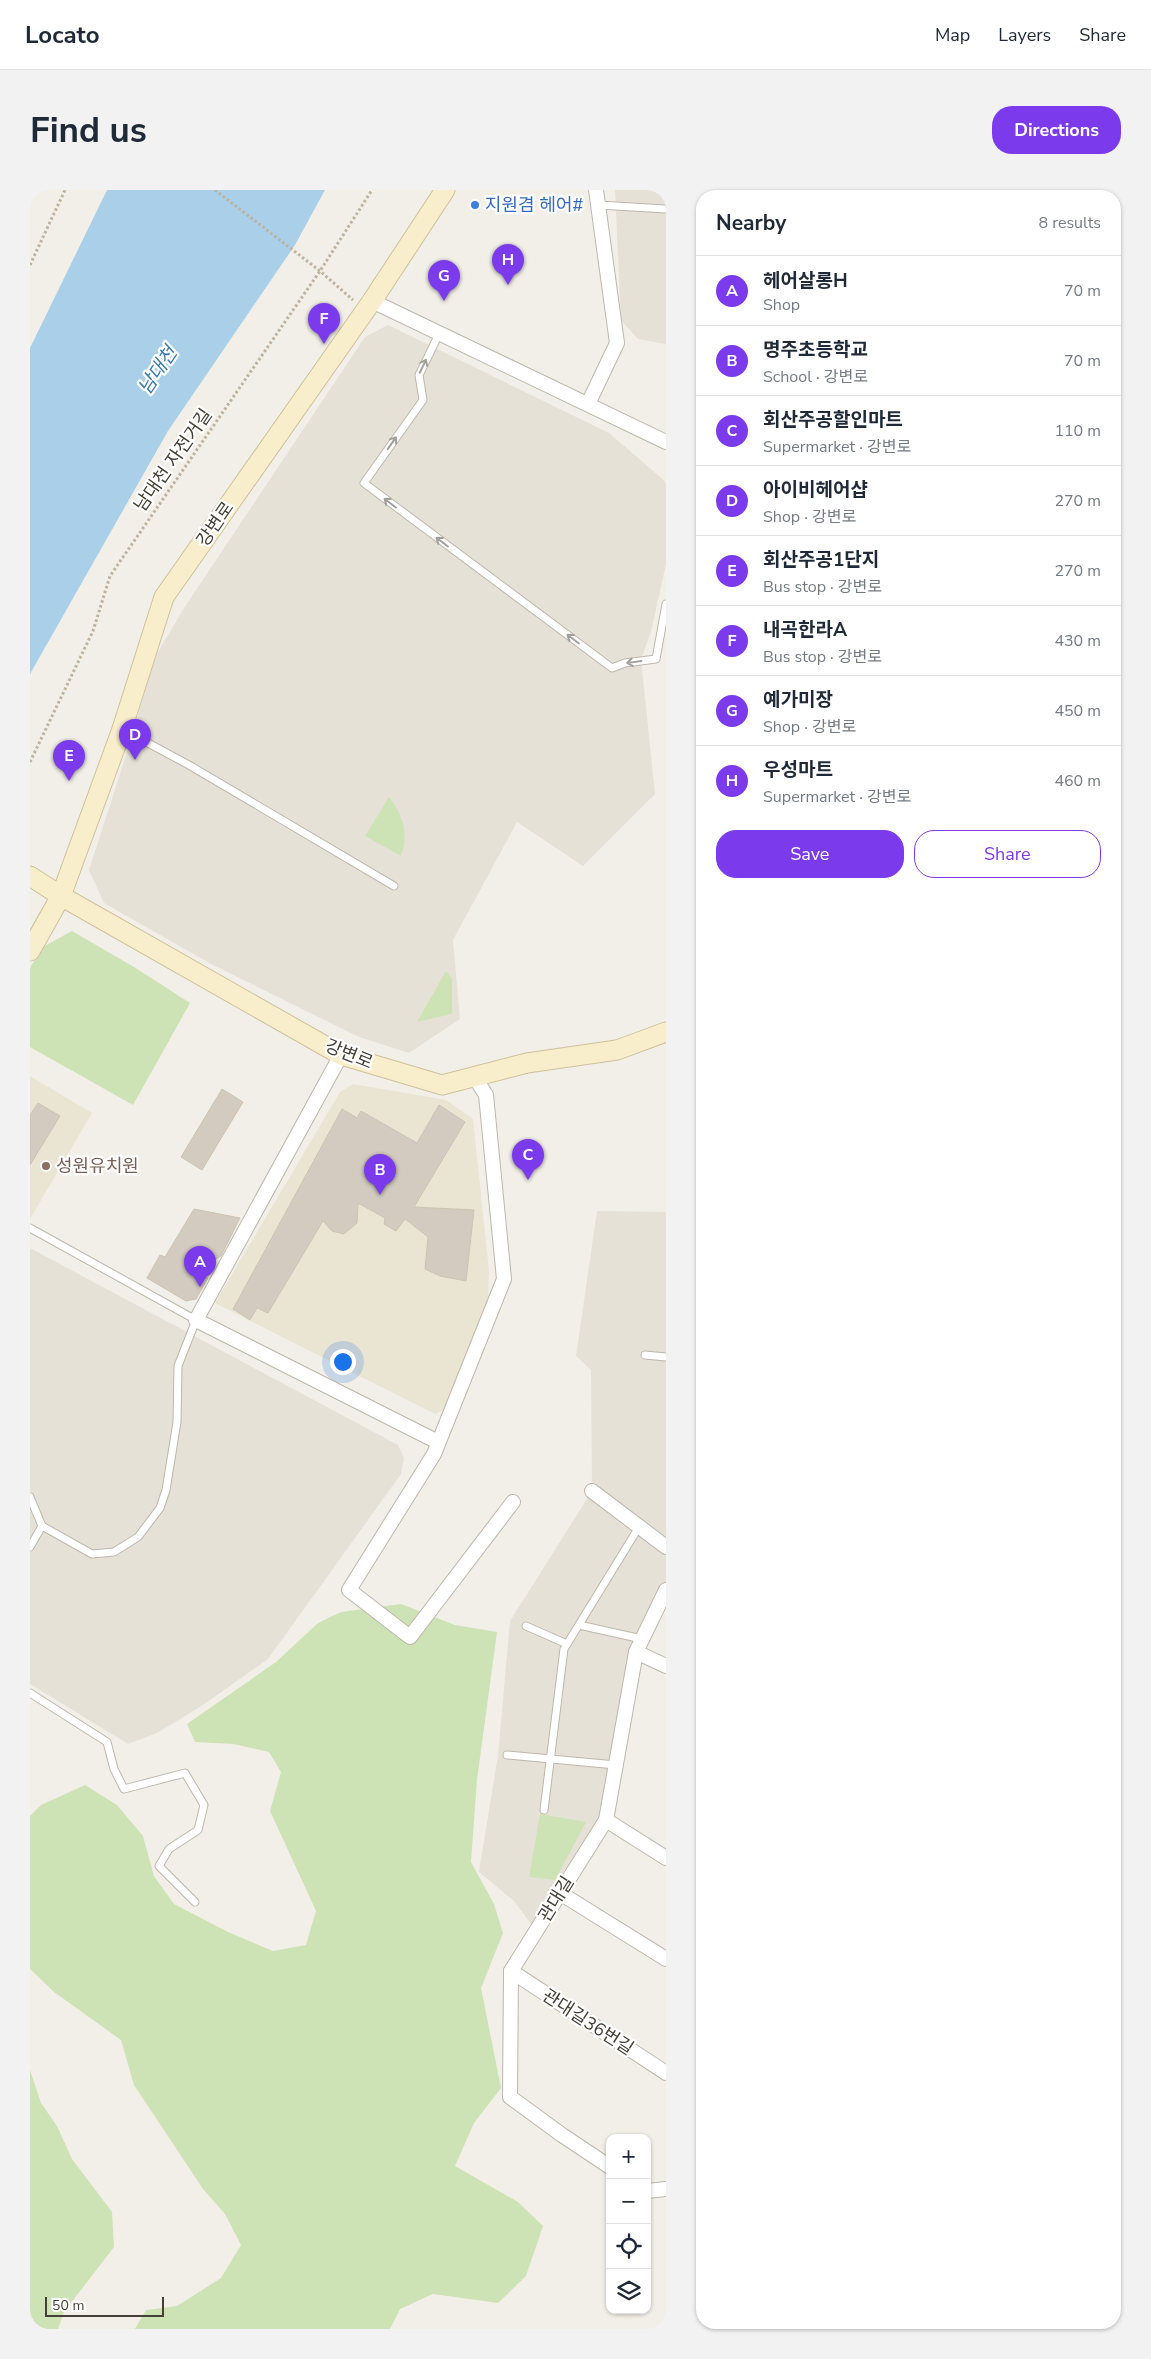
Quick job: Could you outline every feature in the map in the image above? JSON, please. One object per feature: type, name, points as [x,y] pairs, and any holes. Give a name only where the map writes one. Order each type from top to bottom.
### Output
[{"type":"street","name":"강변로","points":[[30,951],[61,896],[122,728],[164,597],[369,306],[444,190]]},
{"type":"street","points":[[588,404],[617,344],[596,190]]},
{"type":"street","points":[[369,306],[439,334],[666,442]]},
{"type":"street","name":"강변로","points":[[34,878],[61,896],[341,1055],[442,1085],[527,1063],[617,1050],[666,1032]]},
{"type":"street","points":[[341,1055],[196,1320],[438,1442]]},
{"type":"street","points":[[474,1076],[486,1095],[504,1279],[434,1454],[349,1590],[410,1637],[513,1502]]},
{"type":"street","points":[[592,1491],[666,1547]]},
{"type":"street","name":"관대길","points":[[511,1971],[606,1820],[639,1645],[666,1590]]},
{"type":"street","points":[[639,1645],[666,1666]]},
{"type":"street","points":[[606,1820],[666,1858]]},
{"type":"street","points":[[560,1893],[666,1959]]},
{"type":"street","points":[[511,1971],[510,2097],[606,2164]]},
{"type":"street","name":"관대길36번길","points":[[511,1971],[666,2073]]},
{"type":"street","points":[[651,2191],[666,2189]]},
{"type":"lane","points":[[599,205],[666,210]]},
{"type":"lane","points":[[439,334],[419,375],[423,400],[364,483],[612,668],[625,663],[656,659],[666,604]]},
{"type":"lane","points":[[122,728],[189,765],[394,886]]},
{"type":"lane","points":[[30,1228],[196,1320],[178,1366],[177,1422],[166,1490],[160,1508],[138,1537],[114,1552],[92,1554],[42,1526],[30,1497]]},
{"type":"lane","points":[[645,1355],[666,1357]]},
{"type":"lane","points":[[30,1547],[42,1526]]},
{"type":"lane","points":[[544,1810],[564,1649],[640,1527]]},
{"type":"lane","points":[[526,1626],[567,1644]]},
{"type":"lane","points":[[579,1626],[639,1645]]},
{"type":"lane","points":[[30,1693],[107,1742],[114,1769],[124,1789],[185,1773],[204,1805],[198,1830],[169,1848],[159,1866],[195,1902]]},
{"type":"lane","points":[[507,1755],[616,1765]]},
{"type":"path","points":[[30,265],[65,190]]},
{"type":"path","points":[[215,190],[320,271],[369,306]]},
{"type":"path","name":"남대천 자전거길","points":[[30,762],[94,631],[110,576],[320,271],[372,190]]},
{"type":"shaded area","points":[[615,190],[666,190],[666,344],[638,339],[621,320]]},
{"type":"shaded area","points":[[388,325],[609,433],[665,481],[666,484],[666,564],[651,632],[641,659],[655,794],[583,866],[517,822],[453,940],[460,1019],[409,1053],[359,1037],[211,964],[104,903],[89,870],[131,740],[154,659],[184,608],[365,337]]},
{"type":"shaded area","name":"성원유치원","points":[[30,1076],[92,1113],[30,1219]]},
{"type":"shaded area","points":[[353,1084],[446,1100],[473,1119],[489,1271],[488,1303],[452,1406],[435,1414],[215,1303],[340,1092]]},
{"type":"shaded area","points":[[597,1211],[666,1212],[666,1590],[636,1652],[606,1820],[536,1931],[514,1901],[479,1872],[498,1755],[510,1621],[592,1491],[591,1370],[576,1356]]},
{"type":"shaded area","points":[[30,1248],[398,1445],[404,1458],[401,1474],[268,1659],[200,1707],[157,1733],[128,1744],[30,1684]]},
{"type":"green space","points":[[389,797],[398,811],[403,825],[404,840],[401,856],[365,836]]},
{"type":"green space","points":[[72,931],[134,967],[190,1003],[133,1105],[30,1047],[30,968],[41,948]]},
{"type":"green space","points":[[446,971],[452,979],[452,1014],[417,1022]]},
{"type":"green space","points":[[401,1604],[455,1625],[497,1632],[477,1780],[471,1862],[494,1904],[503,1933],[481,1988],[501,2088],[474,2123],[455,2166],[518,2202],[543,2226],[526,2276],[498,2303],[433,2294],[400,2309],[390,2329],[135,2329],[146,2310],[177,2306],[221,2278],[241,2245],[225,2214],[203,2189],[134,2085],[121,2040],[54,1992],[30,1969],[30,1816],[41,1805],[85,1785],[117,1805],[143,1836],[154,1876],[174,1904],[228,1932],[273,1951],[306,1945],[316,1911],[270,1811],[281,1772],[269,1752],[233,1744],[195,1742],[187,1724],[276,1662],[318,1623],[341,1612]]},
{"type":"green space","points":[[540,1814],[586,1822],[555,1880],[529,1877]]},
{"type":"green space","points":[[30,2070],[41,2103],[57,2126],[72,2159],[112,2212],[114,2247],[64,2312],[58,2329],[30,2329]]},
{"type":"water","name":"남대천","points":[[107,190],[325,190],[295,245],[168,431],[30,674],[30,348]]},
{"type":"building","points":[[222,1089],[243,1102],[202,1170],[181,1157]]},
{"type":"building","points":[[38,1103],[60,1116],[30,1165],[30,1115]]},
{"type":"building","points":[[439,1105],[465,1122],[414,1207],[474,1210],[466,1281],[440,1276],[425,1269],[428,1237],[405,1219],[396,1231],[384,1224],[385,1218],[358,1203],[357,1223],[344,1234],[332,1231],[323,1221],[268,1313],[257,1308],[250,1320],[233,1309],[342,1109],[357,1118],[361,1111],[417,1143]]},
{"type":"building","points":[[194,1209],[240,1218],[221,1256],[195,1270],[208,1278],[196,1299],[186,1301],[147,1278],[160,1255],[165,1257]]},
{"type":"place","name":"지원겸 헤어#","points":[[475,205]]},
{"type":"place","name":"우성마트","points":[[508,285]]},
{"type":"place","name":"예가미장","points":[[444,301]]},
{"type":"place","name":"내곡한라A","points":[[324,344]]},
{"type":"place","name":"아이비헤어샵","points":[[135,760]]},
{"type":"place","name":"회산주공1단지","points":[[69,781]]},
{"type":"place","name":"성원유치원","points":[[46,1166]]},
{"type":"place","name":"회산주공할인마트","points":[[528,1180]]},
{"type":"place","name":"명주초등학교","points":[[380,1195]]},
{"type":"place","name":"헤어살롱H","points":[[200,1287]]}]
